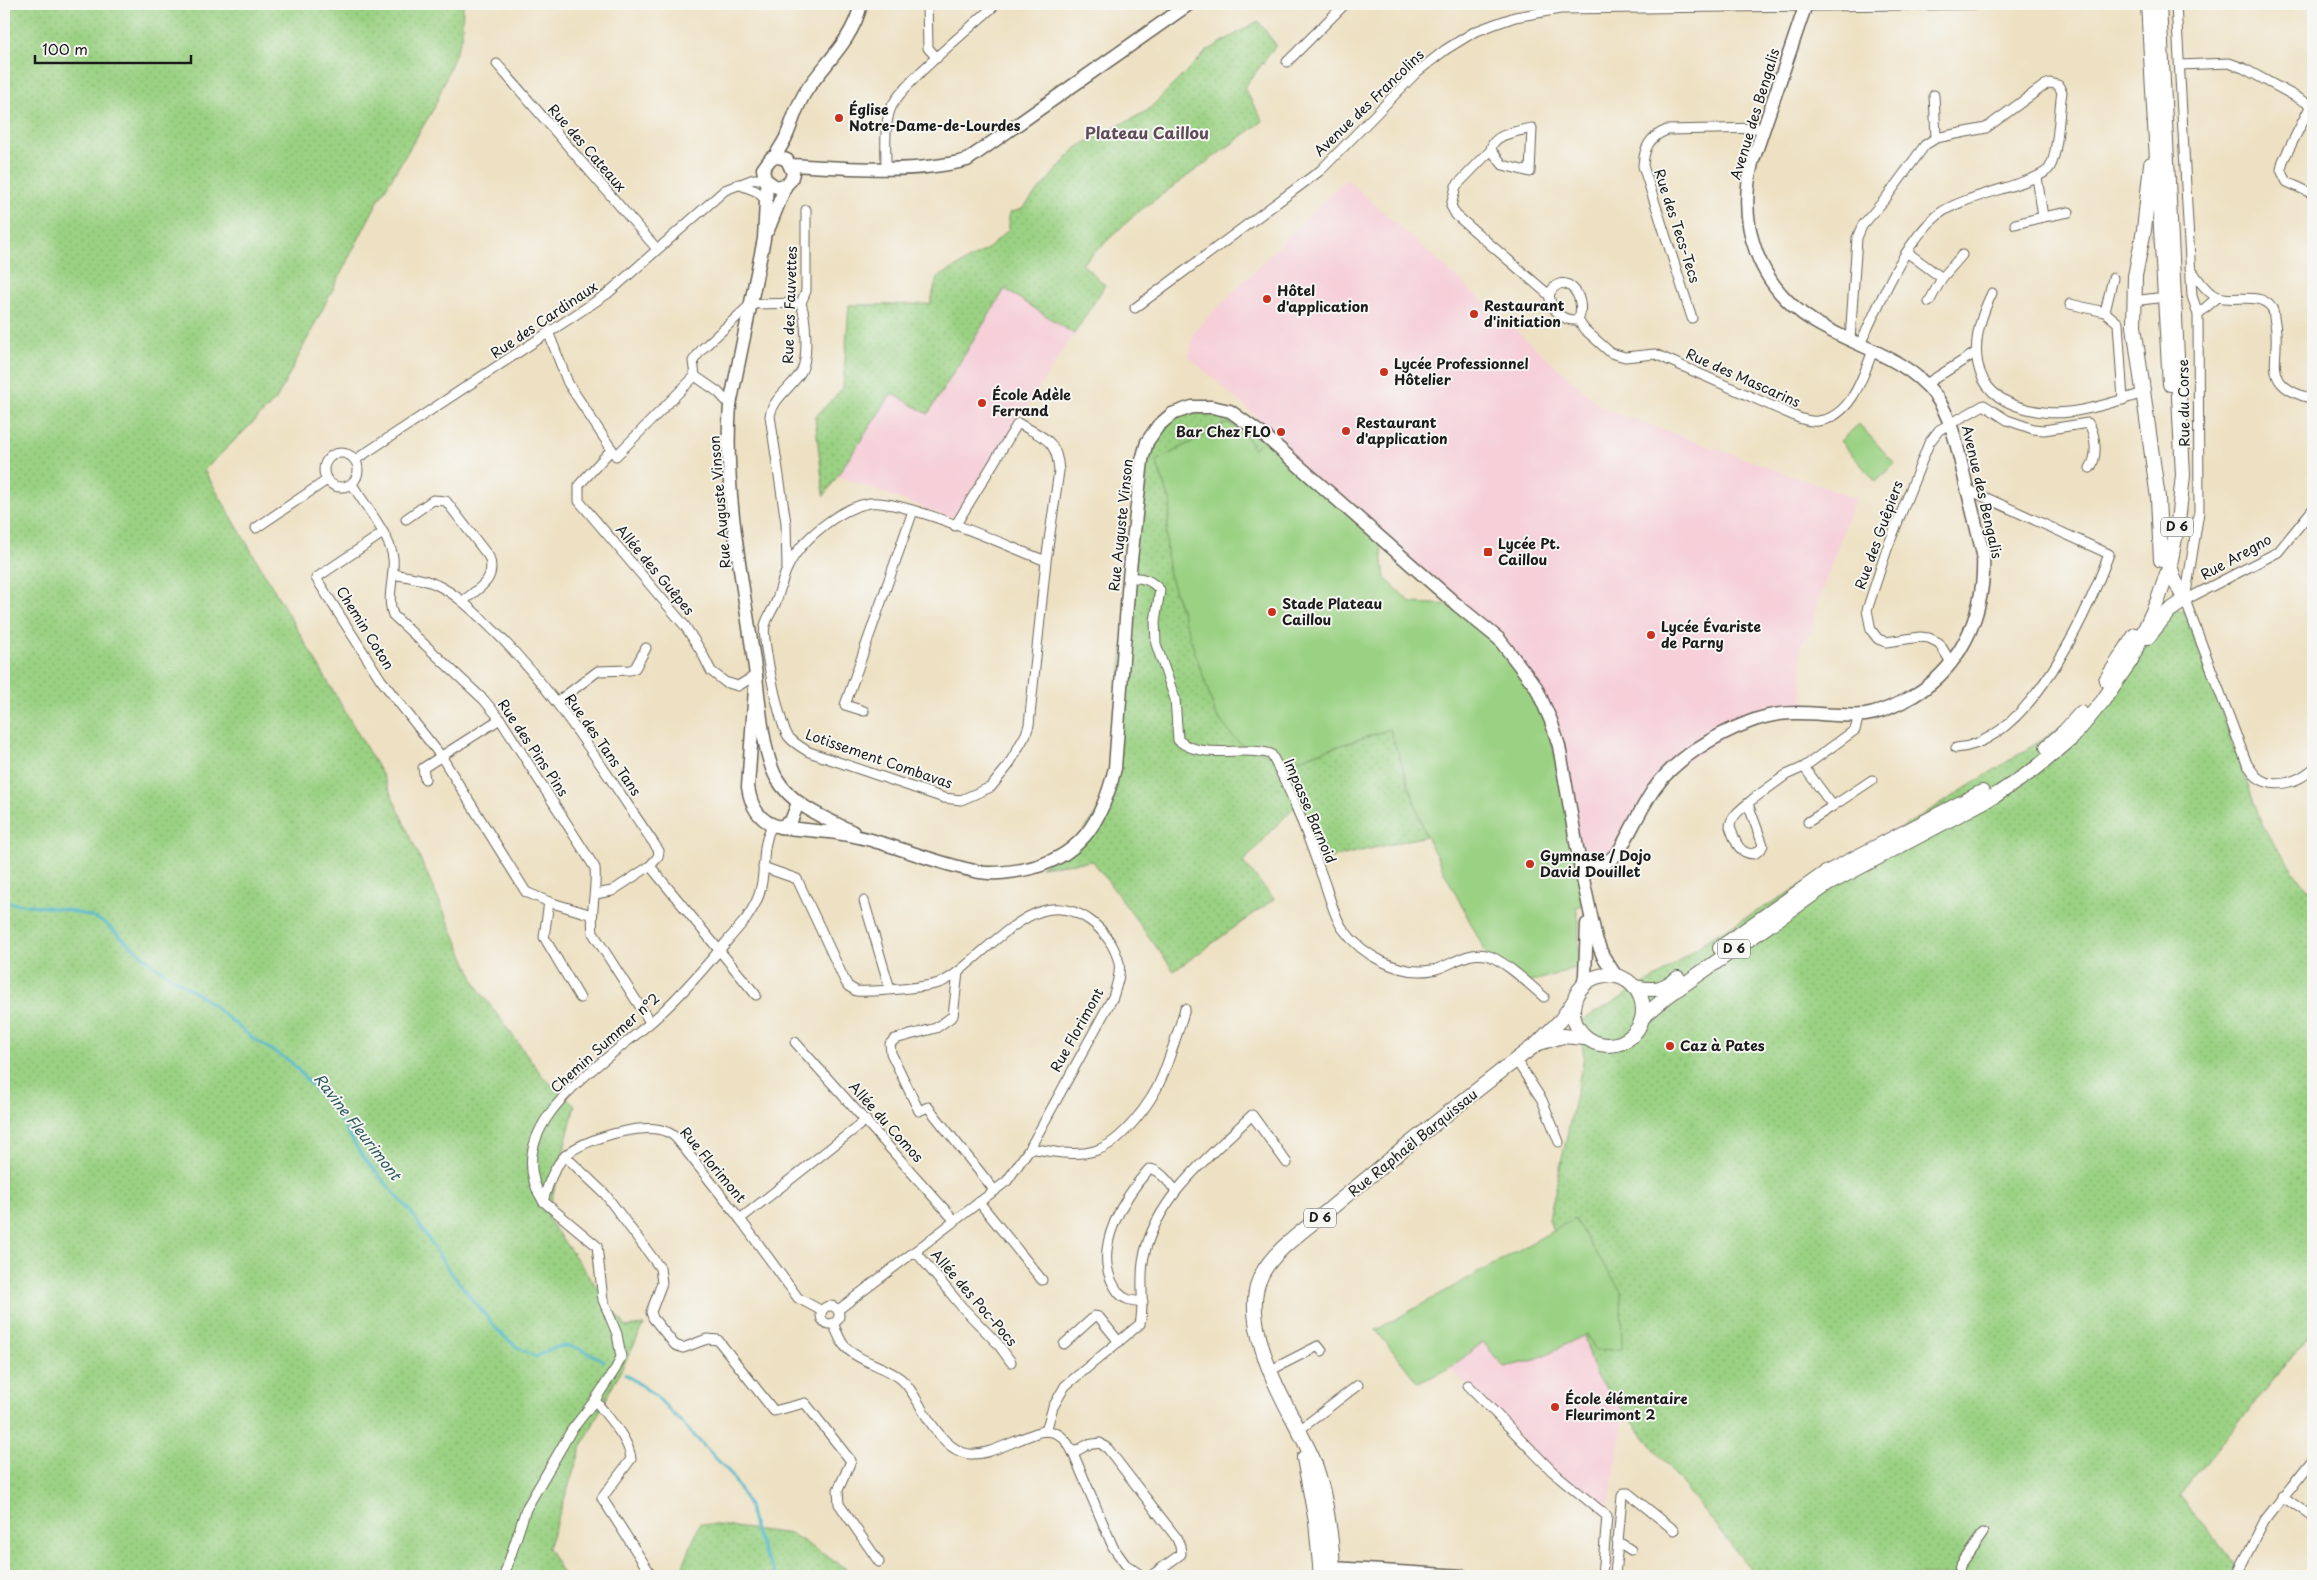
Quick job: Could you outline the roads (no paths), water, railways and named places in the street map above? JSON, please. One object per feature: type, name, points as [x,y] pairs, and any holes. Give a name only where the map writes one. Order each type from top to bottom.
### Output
[{"type":"main road","points":[[764,239],[783,168],[786,138],[794,112],[808,88],[848,37],[861,4]]},
{"type":"main road","points":[[764,239],[767,201],[766,180],[763,174],[783,168],[931,167],[967,160],[1189,4]]},
{"type":"main road","name":"D 6","points":[[1642,1017],[1669,995],[1828,884],[1996,795],[2035,769],[2072,738],[2102,702],[2131,660],[2158,600],[2165,563],[2174,484],[2173,423],[2148,4]]},
{"type":"main road","name":"D 6","points":[[1635,987],[1652,990],[1665,987],[1824,874],[1991,787],[2030,762],[2065,731],[2095,696],[2136,632],[2165,563],[2178,522],[2183,475],[2159,4]]},
{"type":"main road","name":"Avenue des Bengalis","points":[[1581,870],[1604,865],[1612,859],[1619,851],[1655,788],[1664,777],[1689,755],[1718,736],[1750,721],[1774,714],[1804,712],[1859,715],[1879,713],[1910,698],[1952,664],[1973,625],[1980,599],[1984,569],[1983,554],[1951,423],[1943,408],[1926,384],[1908,371],[1872,350],[1813,321],[1798,310],[1774,285],[1754,248],[1748,227],[1747,190],[1752,163],[1805,5]]},
{"type":"main road","points":[[2131,660],[2169,611],[2185,600],[2165,563],[2134,326],[2134,276],[2144,230],[2149,173],[2156,144]]},
{"type":"main road","points":[[766,180],[776,187],[783,168]]},
{"type":"main road","name":"Rue Auguste Vinson","points":[[764,239],[730,405],[728,460],[748,622],[767,745],[776,777],[786,792],[798,803],[866,839]]},
{"type":"main road","name":"Rue Auguste Vinson","points":[[755,670],[748,786],[752,804],[761,818],[776,826],[866,839],[982,873],[1010,872],[1040,867],[1058,859],[1087,833],[1099,816],[1108,797],[1115,768],[1129,578],[1142,460],[1147,442],[1158,426],[1172,414],[1192,406],[1212,406],[1230,411],[1266,437],[1457,606],[1499,640],[1525,670],[1543,701],[1559,746],[1581,870],[1596,939],[1603,956],[1616,976]]},
{"type":"main road","points":[[748,765],[766,767],[776,777]]},
{"type":"main road","points":[[776,826],[791,821],[798,803]]},
{"type":"main road","name":"Rue Auguste Vinson","points":[[1583,986],[1586,962],[1588,904]]},
{"type":"main road","points":[[1604,975],[1616,976],[1626,980],[1635,987],[1643,1007],[1642,1017],[1633,1035],[1615,1045],[1594,1043],[1585,1038],[1574,1021],[1572,1011],[1574,1002],[1583,986],[1592,979],[1604,975]]},
{"type":"main road","name":"Rue Raphaël Barquissau","points":[[1322,1576],[1316,1522],[1298,1433],[1263,1352],[1255,1312],[1256,1290],[1260,1278],[1269,1263],[1377,1170],[1538,1043],[1561,1020],[1574,1002]]},
{"type":"main road","name":"Rue Raphaël Barquissau","points":[[1538,1043],[1563,1036],[1585,1038]]},
{"type":"main road","points":[[1298,1433],[1315,1484],[1322,1522],[1326,1562],[1333,1572],[1463,1576]]},
{"type":"street","points":[[927,4],[928,48],[937,58]]},
{"type":"street","points":[[886,167],[886,124],[891,108],[903,90],[996,4]]},
{"type":"street","points":[[1287,62],[1345,4]]},
{"type":"street","name":"Avenue des Francolins","points":[[1135,308],[1321,170],[1417,72],[1444,50],[1474,32],[1515,17],[1560,9],[1988,4]]},
{"type":"street","name":"Rue du Corse","points":[[2176,4],[2190,268],[2188,296],[2198,314],[2199,512],[2185,600],[2247,764],[2257,777],[2267,782],[2288,783],[2299,780],[2313,770]]},
{"type":"street","points":[[2180,65],[2229,63],[2244,68],[2312,103],[2283,161],[2281,170],[2287,182],[2313,194]]},
{"type":"street","name":"Rue des Cateaux","points":[[497,64],[657,249]]},
{"type":"street","points":[[2055,83],[2062,92],[2053,160],[2048,171],[2037,177],[1962,200],[1940,214],[1922,232],[1894,274],[1855,342],[1855,250],[1862,226],[1892,190],[1921,149],[1936,138],[1986,128],[2045,85],[2055,83]]},
{"type":"street","points":[[1934,95],[1936,138]]},
{"type":"street","name":"Rue des Mascarins","points":[[1491,150],[1497,160],[1503,165],[1530,172],[1532,128],[1496,139],[1491,145],[1491,150],[1456,186],[1451,206],[1456,215],[1549,296],[1553,308],[1558,314],[1570,321],[1578,320],[1584,329],[1611,353],[1625,357],[1655,354],[1799,418],[1816,422],[1830,419],[1851,399],[1862,381],[1872,350]]},
{"type":"street","name":"Rue des Tecs-Tecs","points":[[1692,318],[1643,166],[1646,146],[1658,133],[1667,130],[1764,128]]},
{"type":"street","name":"Rue des Cardinaux","points":[[355,460],[607,294],[725,190],[783,168]]},
{"type":"street","points":[[2037,177],[2043,217]]},
{"type":"street","name":"Rue des Cardinaux","points":[[736,185],[754,179],[766,180]]},
{"type":"street","points":[[736,185],[756,191],[767,201]]},
{"type":"street","name":"Rue des Fauvettes","points":[[787,568],[786,522],[770,416],[772,407],[802,371],[805,362],[806,315],[801,303],[806,291],[806,210]]},
{"type":"street","points":[[2015,224],[2069,212]]},
{"type":"street","points":[[1908,253],[1942,278]]},
{"type":"street","points":[[1929,302],[1942,278],[1962,255]]},
{"type":"street","points":[[2190,268],[2211,294],[2218,297],[2261,300],[2272,308],[2276,326],[2275,374],[2280,383],[2294,392],[2313,399]]},
{"type":"street","points":[[2105,312],[2113,278]]},
{"type":"street","points":[[1549,296],[1552,288],[1558,284],[1571,286],[1580,299],[1581,313],[1578,320]]},
{"type":"street","points":[[1992,293],[1978,329],[1975,353],[1981,376],[1992,392],[2003,400],[2018,406],[2052,412],[2068,412],[2123,400],[2143,393]]},
{"type":"street","points":[[2198,314],[2218,297]]},
{"type":"street","points":[[2133,301],[2157,298]]},
{"type":"street","points":[[730,405],[718,392],[695,376],[693,361],[702,349],[751,304],[801,303]]},
{"type":"street","points":[[2070,304],[2105,312],[2118,323],[2123,400]]},
{"type":"street","points":[[549,334],[568,383],[612,449]]},
{"type":"street","points":[[1926,384],[1975,353]]},
{"type":"street","name":"Allée des Guêpes","points":[[695,376],[616,456],[612,449],[579,485],[579,501],[685,626],[711,671],[725,682],[738,686],[755,670]]},
{"type":"street","points":[[1951,423],[1984,406],[2007,420],[2033,429],[2051,429],[2088,423],[2092,428],[2096,456],[2095,462],[2090,468]]},
{"type":"street","name":"Lotissement Combavas","points":[[764,627],[781,717],[787,735],[794,743],[809,752],[944,798],[960,800],[990,787],[1008,766],[1026,734],[1030,715],[1046,561],[1059,471],[1058,456],[1054,444],[1018,423],[954,526]]},
{"type":"street","name":"Rue des Guêpiers","points":[[1951,423],[1939,430],[1928,443],[1884,557],[1867,610],[1871,630],[1878,639],[1886,642],[1920,637],[1929,638],[1940,643],[1952,664]]},
{"type":"street","points":[[343,452],[355,460],[358,472],[352,484],[344,487],[334,486],[326,480],[324,471],[329,457],[343,452]]},
{"type":"street","points":[[256,528],[326,480]]},
{"type":"street","name":"Rue des Pins Pins","points":[[352,484],[392,551],[393,574],[389,604],[393,615],[484,700],[500,719],[595,868],[595,894],[592,915],[594,933],[650,1022]]},
{"type":"street","points":[[1956,748],[1966,748],[1999,732],[2034,696],[2061,658],[2078,626],[2094,595],[2109,554],[1968,489]]},
{"type":"street","points":[[406,518],[433,500],[446,501],[489,556],[492,568],[490,576],[463,601]]},
{"type":"street","points":[[748,622],[764,627],[776,603],[787,568],[796,554],[823,526],[841,513],[869,503],[883,503],[913,511],[1046,561]]},
{"type":"street","name":"Rue Aregno","points":[[2185,600],[2278,552],[2313,509]]},
{"type":"street","points":[[864,711],[845,705],[913,511]]},
{"type":"street","name":"Chemin Coton","points":[[383,533],[316,578],[381,680],[441,756],[526,892],[548,902],[592,915]]},
{"type":"street","name":"Rue des Tans Tans","points":[[393,574],[431,581],[463,601],[515,650],[557,702],[659,850],[658,857],[650,866]]},
{"type":"street","name":"Impasse Barnoid","points":[[1129,578],[1140,577],[1152,582],[1160,590],[1155,621],[1156,644],[1175,699],[1178,740],[1187,748],[1201,751],[1248,749],[1271,754],[1317,861],[1342,928],[1355,942],[1367,953],[1407,970],[1432,970],[1472,955],[1486,955],[1528,983],[1544,997]]},
{"type":"street","points":[[557,702],[598,671],[630,670],[635,668],[646,648]]},
{"type":"street","points":[[755,670],[767,648]]},
{"type":"street","points":[[1748,804],[1763,845],[1762,849],[1754,854],[1743,852],[1738,847],[1730,828],[1732,819],[1748,804],[1786,775],[1804,767],[1855,730],[1859,715]]},
{"type":"street","points":[[425,779],[423,768],[500,719]]},
{"type":"street","points":[[1804,767],[1833,806]]},
{"type":"street","points":[[1808,822],[1872,780]]},
{"type":"street","name":"Chemin Summer n°2","points":[[543,1201],[535,1186],[532,1159],[543,1125],[554,1107],[569,1090],[659,1016],[746,918],[757,901],[762,885],[764,847],[776,826]]},
{"type":"street","points":[[595,894],[612,891],[650,866],[756,995]]},
{"type":"street","name":"Rue Florimont","points":[[762,867],[797,879],[848,986],[862,991],[940,983],[958,972],[1028,917],[1044,910],[1060,909],[1095,922],[1114,950],[1119,965],[1118,981],[1113,997],[1030,1148],[1007,1181],[838,1310]]},
{"type":"street","points":[[864,901],[890,989]]},
{"type":"street","points":[[548,902],[544,937],[580,998]]},
{"type":"street","points":[[958,972],[953,1016],[936,1028],[895,1040],[890,1044],[890,1053],[919,1111],[928,1107],[995,1190]]},
{"type":"street","points":[[1030,1148],[1082,1153],[1094,1151],[1119,1138],[1131,1126],[1162,1079],[1185,1009]]},
{"type":"street","name":"Allée du Comos","points":[[795,1042],[956,1221]]},
{"type":"street","points":[[1516,1060],[1542,1100],[1559,1142]]},
{"type":"street","points":[[1046,1431],[1052,1407],[1065,1386],[1140,1324],[1143,1302],[1144,1257],[1166,1205],[1176,1191],[1252,1115],[1287,1163]]},
{"type":"street","points":[[740,1219],[866,1120]]},
{"type":"street","name":"Rue Florimont","points":[[543,1201],[552,1174],[565,1156],[581,1145],[621,1133],[649,1129],[666,1131],[677,1139],[740,1219],[798,1298],[822,1311]]},
{"type":"street","points":[[565,1156],[605,1194],[660,1268],[662,1284],[651,1312],[653,1318],[675,1345],[683,1348],[707,1339],[718,1340],[774,1411],[805,1403],[851,1461],[838,1490],[839,1504],[879,1562]]},
{"type":"street","points":[[1143,1302],[1126,1299],[1118,1292],[1109,1275],[1107,1258],[1112,1233],[1127,1198],[1149,1169],[1154,1169],[1159,1173],[1176,1191]]},
{"type":"street","points":[[504,1576],[526,1509],[570,1431],[595,1400],[616,1368],[620,1357],[617,1334],[603,1300],[597,1246],[577,1227],[543,1201]]},
{"type":"street","points":[[979,1202],[1042,1280]]},
{"type":"street","name":"Allée des Poc-Pocs","points":[[916,1252],[1011,1362]]},
{"type":"street","points":[[830,1306],[838,1310],[837,1321],[832,1323],[824,1321],[822,1311],[830,1306]]},
{"type":"street","points":[[1064,1344],[1095,1316],[1099,1317],[1118,1342]]},
{"type":"street","points":[[832,1323],[843,1344],[858,1356],[892,1372],[905,1382],[938,1434],[956,1450],[973,1456],[1046,1431],[1060,1435],[1069,1443],[1113,1548],[1125,1564],[1142,1576]]},
{"type":"street","points":[[1271,1370],[1318,1346],[1322,1351]]},
{"type":"street","points":[[1298,1433],[1358,1385]]},
{"type":"street","points":[[1468,1385],[1552,1471],[1607,1516],[1602,1576]]},
{"type":"street","points":[[595,1400],[625,1441],[631,1459],[602,1498],[652,1576]]},
{"type":"street","points":[[1073,1453],[1087,1445],[1100,1443],[1108,1449],[1176,1537],[1180,1546],[1180,1554],[1151,1576]]},
{"type":"street","points":[[2236,1576],[2265,1520],[2282,1496],[2313,1460]]},
{"type":"street","points":[[1615,1576],[1624,1493],[1628,1493],[1674,1530]]},
{"type":"street","points":[[2282,1496],[2313,1518]]},
{"type":"street","points":[[1958,1576],[1960,1566],[1983,1534]]},
{"type":"street","points":[[1618,1541],[1631,1550]]},
{"type":"waterway","name":"Ravine Fleurimont","points":[[4,902],[62,909],[90,916],[105,923],[155,966],[201,996],[255,1040],[291,1062],[334,1111],[363,1157],[411,1212],[448,1269],[499,1332],[517,1347],[536,1357],[555,1348],[570,1346],[586,1351],[604,1361]]},
{"type":"waterway","name":"Ravine Fleurimont","points":[[625,1374],[656,1396],[731,1474],[749,1506],[754,1528],[766,1558],[777,1576]]},
{"type":"place","name":"Église Notre-Dame-de-Lourdes","points":[[839,118]]},
{"type":"place","name":"Hôtel d'application","points":[[1267,299]]},
{"type":"place","name":"Restaurant d'initiation","points":[[1474,314]]},
{"type":"place","name":"Lycée Professionnel Hôtelier","points":[[1384,372]]},
{"type":"place","name":"École Adèle Ferrand","points":[[982,403]]},
{"type":"place","name":"Restaurant d'application","points":[[1346,431]]},
{"type":"place","name":"Bar Chez FLO","points":[[1281,432]]},
{"type":"place","name":"Lycée Pt. Caillou","points":[[1488,552]]},
{"type":"place","name":"Stade Plateau Caillou","points":[[1272,612]]},
{"type":"place","name":"Lycée Évariste de Parny","points":[[1651,635]]},
{"type":"place","name":"Gymnase / Dojo David Douillet","points":[[1530,864]]},
{"type":"place","name":"Caz à Pates","points":[[1670,1046]]},
{"type":"place","name":"École élémentaire Fleurimont 2","points":[[1555,1407]]},
{"type":"district","name":"Plateau Caillou","points":[[1147,133]]}]
